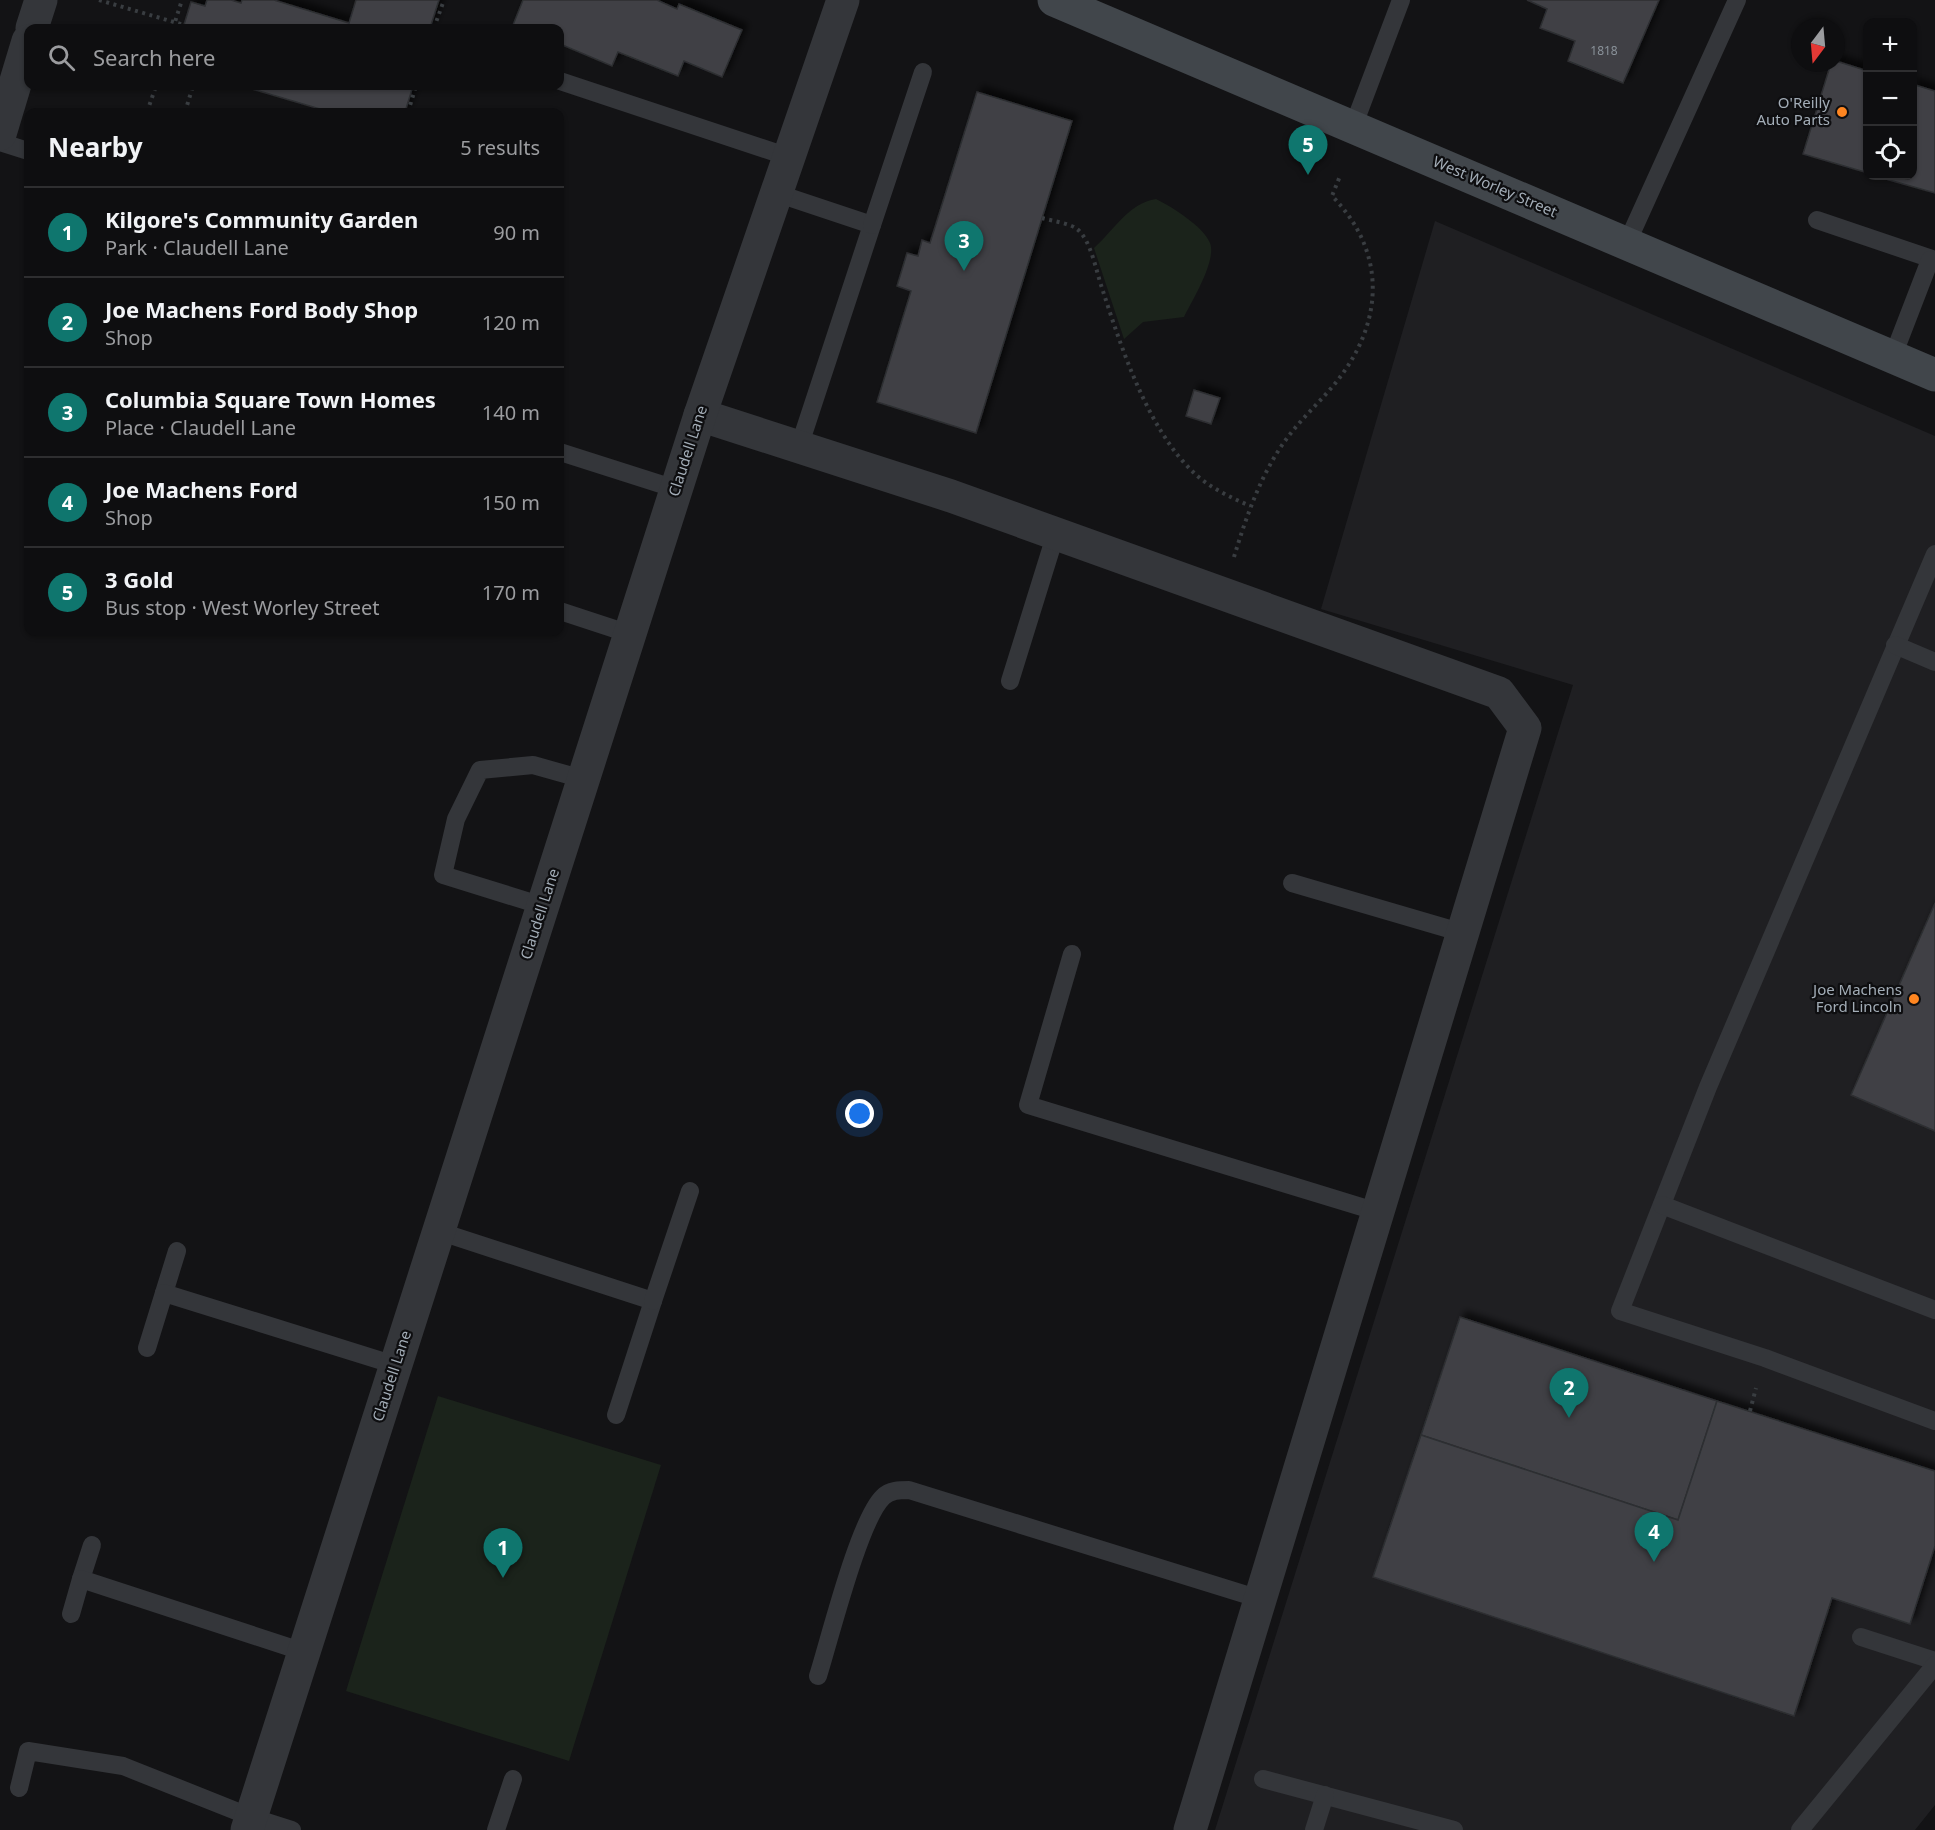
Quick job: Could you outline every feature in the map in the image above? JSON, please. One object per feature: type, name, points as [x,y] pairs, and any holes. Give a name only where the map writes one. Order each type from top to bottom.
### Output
[{"type":"street","points":[[33,24],[41,0]]},
{"type":"street","name":"Claudell Lane","points":[[249,1824],[700,415],[843,0]]},
{"type":"street","name":"West Worley Street","points":[[1054,0],[1935,375]]},
{"type":"street","points":[[0,134],[24,54]]},
{"type":"street","points":[[700,415],[951,496],[1498,693],[1525,728],[1190,1830]]},
{"type":"lane","points":[[1627,243],[1737,0]]},
{"type":"lane","points":[[1353,127],[1398,1]]},
{"type":"lane","points":[[800,447],[923,72]]},
{"type":"lane","points":[[564,82],[789,156]]},
{"type":"lane","points":[[0,142],[24,150]]},
{"type":"lane","points":[[776,193],[872,225]]},
{"type":"lane","points":[[1817,220],[1932,260],[1893,356]]},
{"type":"lane","points":[[564,453],[676,489]]},
{"type":"lane","points":[[1010,681],[1056,533]]},
{"type":"lane","points":[[1935,554],[1708,1088],[1620,1311],[1765,1358],[1935,1421]]},
{"type":"lane","points":[[564,612],[630,634]]},
{"type":"lane","points":[[1895,645],[1935,662]]},
{"type":"lane","points":[[543,906],[443,875],[456,819],[480,770],[533,765],[583,779]]},
{"type":"lane","points":[[1292,883],[1463,933]]},
{"type":"lane","points":[[1072,954],[1028,1105],[1378,1212]]},
{"type":"lane","points":[[616,1416],[690,1191]]},
{"type":"lane","points":[[1662,1205],[1935,1310]]},
{"type":"lane","points":[[438,1231],[653,1301]]},
{"type":"lane","points":[[147,1348],[177,1251]]},
{"type":"lane","points":[[164,1293],[395,1365]]},
{"type":"lane","points":[[818,1676],[867,1523],[885,1494],[896,1490],[909,1490],[1260,1599]]},
{"type":"lane","points":[[71,1614],[92,1545]]},
{"type":"lane","points":[[81,1579],[303,1652]]},
{"type":"lane","points":[[1800,1830],[1935,1663],[1861,1637]]},
{"type":"lane","points":[[18,1788],[28,1751],[123,1766],[249,1824],[292,1830]]},
{"type":"lane","points":[[496,1830],[513,1779]]},
{"type":"lane","points":[[1263,1779],[1454,1830]]},
{"type":"lane","points":[[1314,1830],[1325,1795]]},
{"type":"path","points":[[99,0],[181,24]]},
{"type":"path","points":[[175,22],[182,0]]},
{"type":"path","points":[[436,24],[444,0]]},
{"type":"path","points":[[148,108],[155,90]]},
{"type":"path","points":[[186,108],[192,90]]},
{"type":"path","points":[[409,108],[415,90]]},
{"type":"path","points":[[1223,593],[1250,506],[1291,433],[1338,380],[1358,350],[1369,326],[1374,295],[1372,268],[1359,231],[1346,210],[1332,196],[1340,176]]},
{"type":"path","points":[[1042,218],[1077,229],[1087,244],[1117,335],[1155,419],[1173,451],[1193,472],[1212,487],[1250,506]]},
{"type":"shaded area","points":[[1156,199],[1201,230],[1210,243],[1210,259],[1203,280],[1184,317],[1143,322],[1124,339],[1094,248],[1122,218],[1138,206]]},
{"type":"shaded area","points":[[1435,221],[1935,436],[1935,1805],[1915,1830],[1215,1830],[1573,685],[1321,609]]},
{"type":"shaded area","points":[[438,1396],[661,1465],[569,1761],[346,1691]]},
{"type":"building","points":[[207,0],[231,0],[241,3],[242,0],[274,0],[349,23],[356,0],[439,0],[431,24],[184,24],[191,2],[205,6]]},
{"type":"building","points":[[523,0],[657,0],[677,9],[679,4],[742,30],[722,77],[684,61],[678,76],[618,52],[612,66],[564,46],[564,24],[513,24]]},
{"type":"building","points":[[1527,0],[1659,0],[1623,83],[1568,61],[1575,41],[1540,28],[1547,9]]},
{"type":"building","name":"O'Reilly Auto Parts","points":[[1845,64],[1863,69],[1863,172],[1803,154],[1828,72],[1845,72]]},
{"type":"building","points":[[1917,86],[1935,91],[1935,193],[1889,180],[1917,180]]},
{"type":"building","points":[[256,90],[412,90],[406,108],[316,108]]},
{"type":"building","points":[[977,92],[1072,121],[976,433],[877,402],[911,291],[897,286],[907,253],[918,256],[922,240],[930,243]]},
{"type":"building","points":[[1194,390],[1220,398],[1211,424],[1186,416]]},
{"type":"building","name":"Joe Machens Ford Lincoln","points":[[1935,903],[1935,1131],[1851,1095]]},
{"type":"building","points":[[1460,1317],[1717,1401],[1678,1520],[1421,1435]]},
{"type":"building","points":[[1717,1401],[1935,1471],[1935,1546],[1910,1624],[1832,1598],[1794,1716],[1373,1577],[1421,1435],[1678,1520]]},
{"type":"place","name":"O'Reilly Auto Parts","points":[[1842,112]]},
{"type":"place","name":"3 Gold","points":[[1308,175]]},
{"type":"place","name":"Columbia Square Town Homes","points":[[964,271]]},
{"type":"place","name":"Joe Machens Ford Lincoln","points":[[1914,999]]},
{"type":"place","name":"Joe Machens Ford Body Shop","points":[[1569,1418]]},
{"type":"place","name":"Joe Machens Ford","points":[[1654,1562]]},
{"type":"place","name":"Kilgore's Community Garden","points":[[503,1578]]}]
